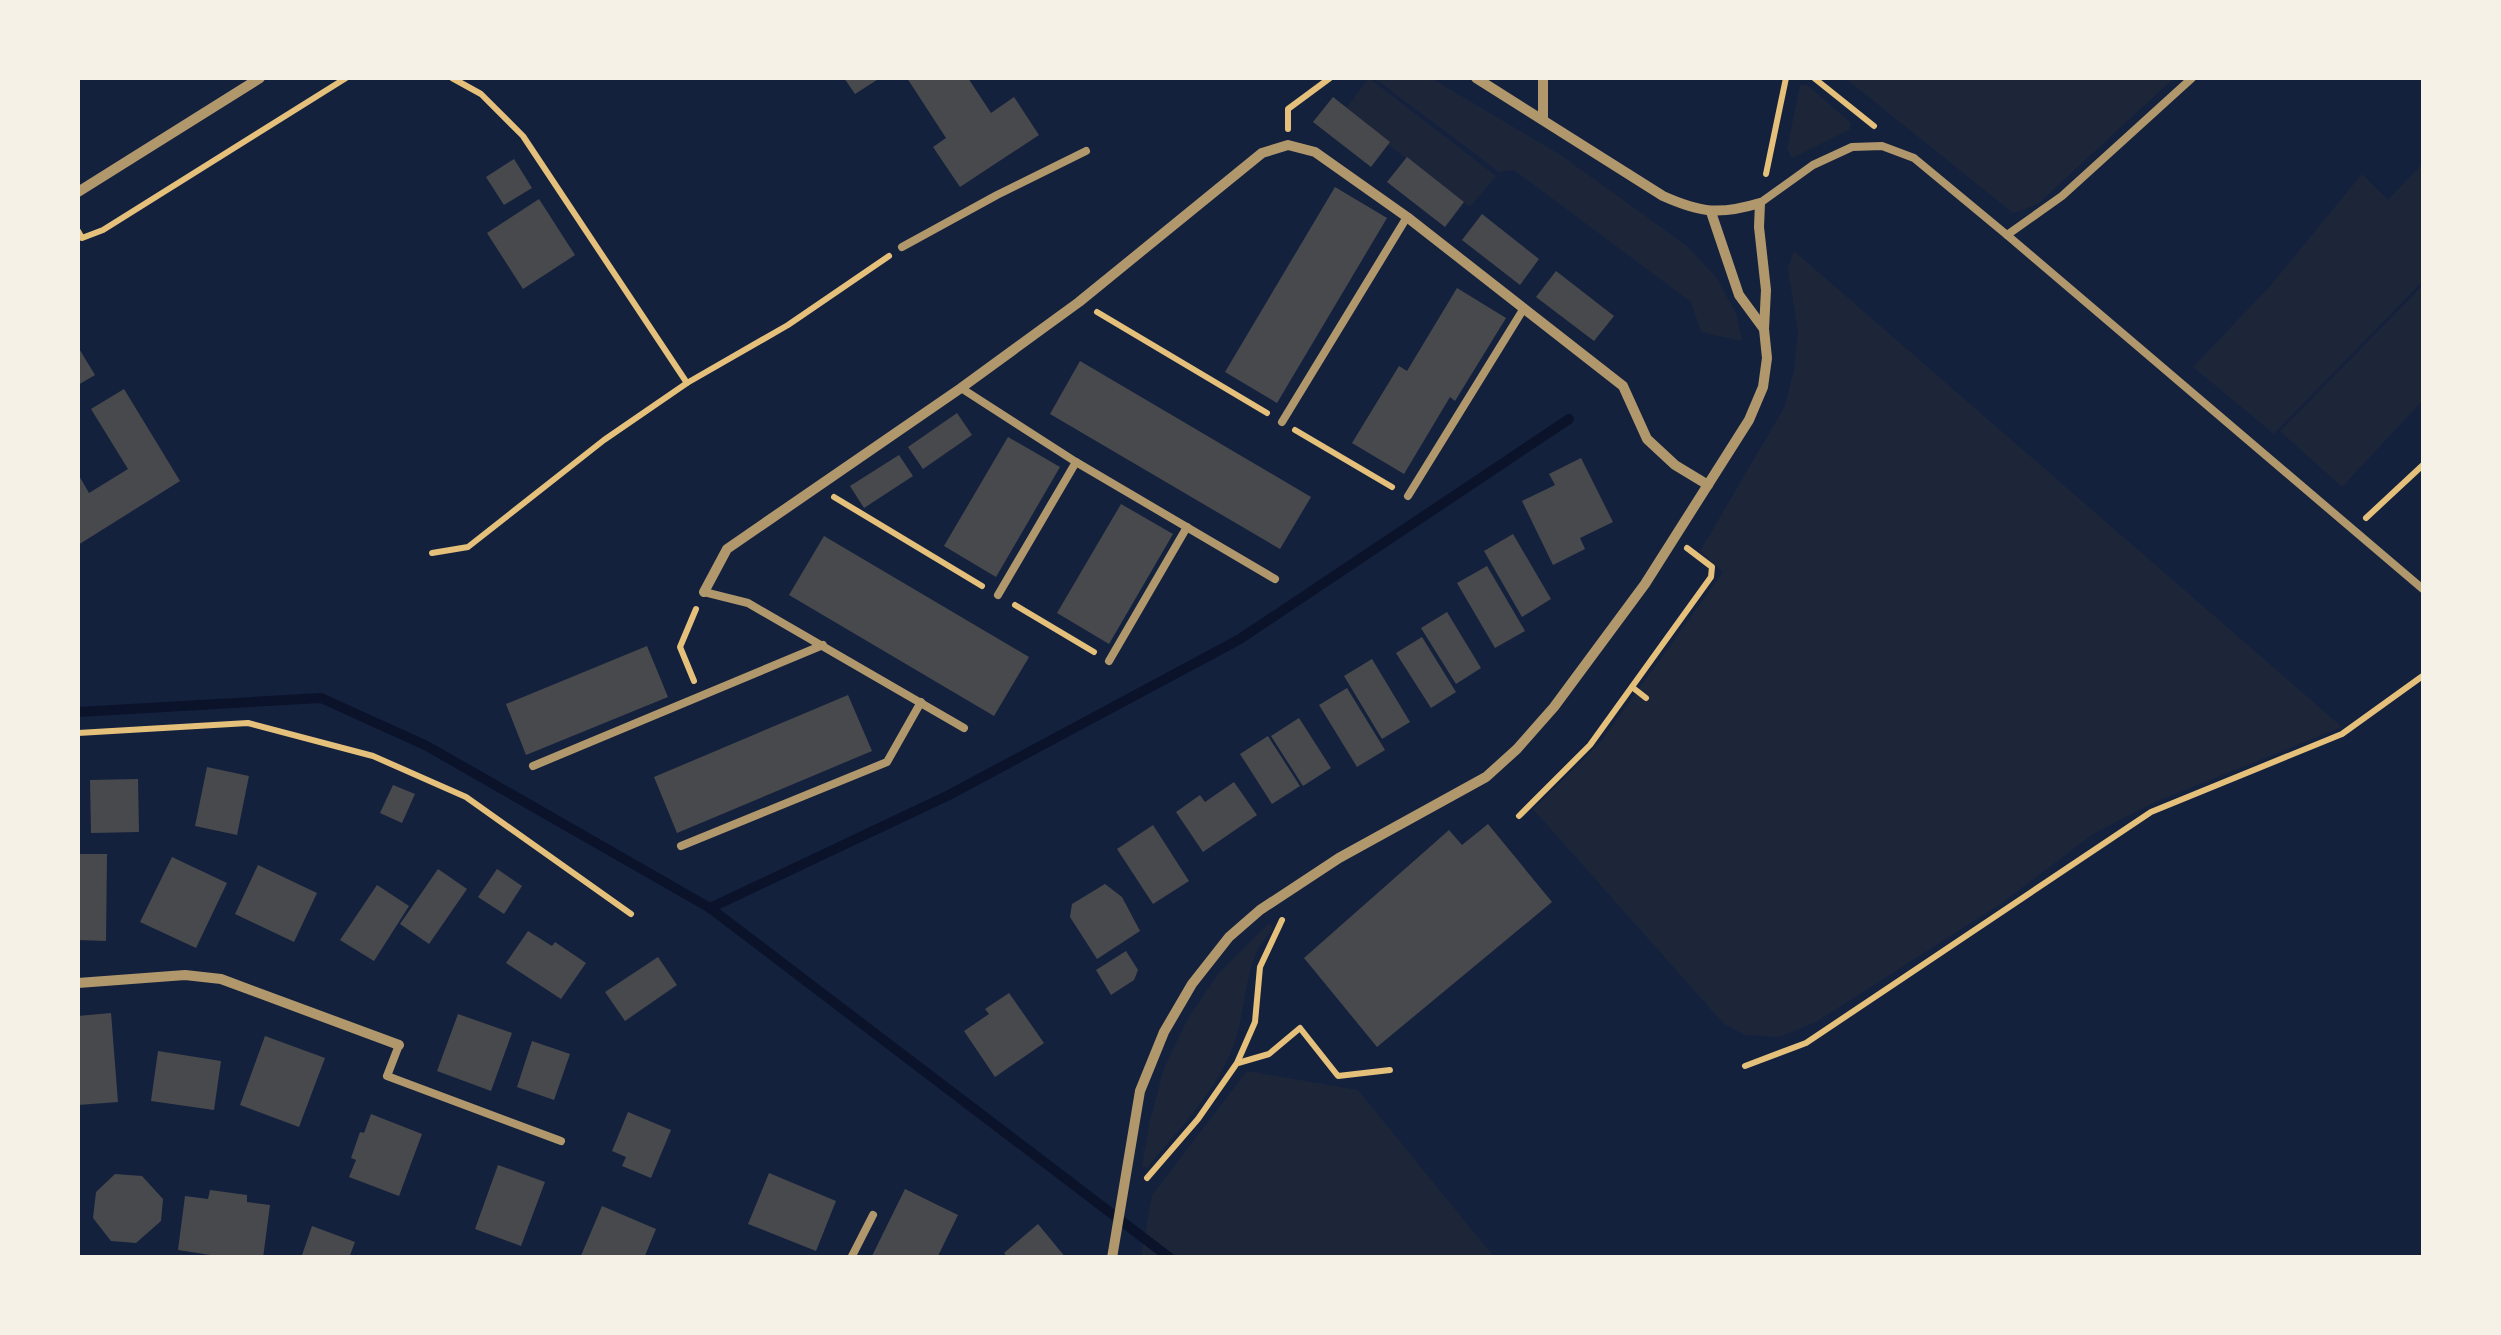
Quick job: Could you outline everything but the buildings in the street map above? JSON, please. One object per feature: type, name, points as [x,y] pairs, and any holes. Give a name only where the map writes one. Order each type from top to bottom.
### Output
[{"type":"street","points":[[78,192],[260,78]]},
{"type":"street","points":[[1113,1252],[1140,1091],[1164,1032],[1192,984],[1230,937],[1260,910],[1340,858],[1486,777],[1506,758],[1554,707],[1645,584],[1749,420],[1763,387],[1768,358],[1764,329],[1766,290],[1758,227],[1760,203],[1732,211],[1690,208],[1663,196],[1476,78]]},
{"type":"street","points":[[1543,78],[1543,118]]},
{"type":"street","points":[[704,592],[726,549],[962,388],[1079,302],[1262,153],[1288,145],[1315,152],[1407,217],[1623,386],[1648,438],[1675,465],[1708,486]]},
{"type":"street","points":[[1710,212],[1738,295],[1764,329]]},
{"type":"street","points":[[78,983],[185,975],[221,979],[400,1044]]},
{"type":"lane","points":[[2007,234],[2062,196],[2192,78]]},
{"type":"lane","points":[[1760,203],[1813,165],[1852,147],[1882,146],[1914,158],[2424,590]]},
{"type":"lane","points":[[902,247],[1086,151]]},
{"type":"lane","points":[[1282,422],[1407,217]]},
{"type":"lane","points":[[1408,496],[1524,308]]},
{"type":"lane","points":[[962,388],[1076,462],[1275,579]]},
{"type":"lane","points":[[998,595],[1076,462]]},
{"type":"lane","points":[[1108,660],[1187,527]]},
{"type":"lane","points":[[704,592],[748,603],[964,728]]},
{"type":"lane","points":[[533,766],[823,644]]},
{"type":"lane","points":[[681,846],[887,762],[921,702]]},
{"type":"lane","points":[[400,1044],[387,1076],[561,1141]]},
{"type":"lane","points":[[851,1258],[873,1215]]},
{"type":"path","points":[[78,231],[82,238],[103,230],[346,78]]},
{"type":"path","points":[[452,78],[481,94],[522,136],[686,383]]},
{"type":"path","points":[[1288,145],[1288,109],[1330,78]]},
{"type":"path","points":[[1760,203],[1786,78]]},
{"type":"path","points":[[1814,78],[1914,158]]},
{"type":"path","points":[[432,553],[468,547],[604,440],[686,383],[788,325],[902,247]]},
{"type":"path","points":[[1079,302],[1408,496]]},
{"type":"path","points":[[2352,530],[2424,464]]},
{"type":"path","points":[[816,486],[1108,660]]},
{"type":"path","points":[[1519,816],[1590,745],[1711,577],[1712,567],[1674,538]]},
{"type":"path","points":[[701,696],[680,648],[704,592]]},
{"type":"path","points":[[1745,1066],[1806,1044],[2151,812],[2342,734],[2424,675]]},
{"type":"path","points":[[1632,686],[1646,698]]},
{"type":"path","points":[[78,733],[248,723],[373,756],[466,797],[631,914]]},
{"type":"path","points":[[1124,1190],[1144,1183],[1198,1119],[1237,1063],[1255,1022],[1260,967],[1284,917],[1286,894]]},
{"type":"path","points":[[1237,1063],[1269,1054],[1300,1028],[1338,1076],[1390,1070]]},
{"type":"shaded area","points":[[1369,78],[1496,176],[1470,207],[1344,111]]},
{"type":"shaded area","points":[[1374,78],[1431,78],[1562,156],[1687,246],[1716,277],[1736,313],[1742,341],[1701,332],[1691,302],[1514,170],[1499,172]]},
{"type":"shaded area","points":[[1845,78],[2174,78],[2038,204],[2013,213]]},
{"type":"shaded area","points":[[1807,85],[1851,123],[1849,130],[1792,158],[1787,149],[1800,86]]},
{"type":"shaded area","points":[[2423,163],[2423,281],[2274,434],[2193,367],[2270,286],[2362,174],[2388,200]]},
{"type":"shaded area","points":[[1794,251],[2342,727],[2153,803],[2093,834],[2002,903],[1816,1022],[1780,1037],[1745,1035],[1724,1024],[1533,809],[1599,744],[1723,572],[1700,551],[1785,406],[1798,333],[1788,268]]},
{"type":"shaded area","points":[[2423,285],[2423,400],[2342,487],[2280,431]]},
{"type":"shaded area","points":[[1269,923],[1273,928],[1254,958],[1237,1035],[1225,1064],[1183,1125],[1147,1168],[1142,1166],[1164,1068],[1187,1020],[1218,974]]},
{"type":"shaded area","points":[[1247,1071],[1358,1090],[1494,1257],[1141,1257],[1152,1195]]},
{"type":"waterway","points":[[710,908],[949,795],[1240,639],[1569,419]]},
{"type":"waterway","points":[[78,712],[321,698],[427,746],[710,908],[1170,1258]]}]
